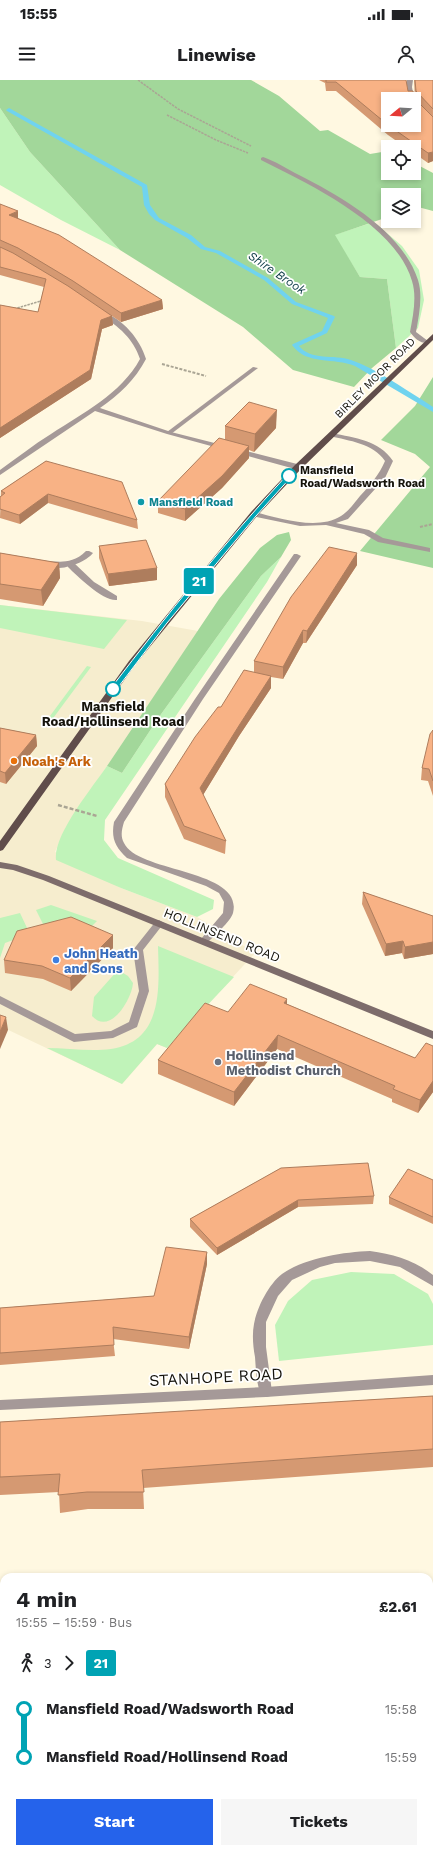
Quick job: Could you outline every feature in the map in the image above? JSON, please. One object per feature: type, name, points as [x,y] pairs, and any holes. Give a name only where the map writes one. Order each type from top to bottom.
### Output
[{"type":"main road","name":"BIRLEY MOOR ROAD","points":[[332,435],[433,336]]},
{"type":"main road","points":[[0,848],[132,663],[254,514],[298,467],[332,435]]},
{"type":"main road","name":"HOLLINSEND ROAD","points":[[0,865],[35,874],[204,941],[433,1035]]},
{"type":"street","points":[[410,80],[410,92]]},
{"type":"street","points":[[263,159],[335,198],[373,225],[396,246],[411,269],[415,282],[418,301],[413,332],[426,342]]},
{"type":"street","points":[[0,473],[95,409],[132,379],[140,369],[144,358],[135,339],[126,330],[96,309]]},
{"type":"street","points":[[169,433],[255,368]]},
{"type":"street","points":[[95,409],[169,433],[298,467]]},
{"type":"street","points":[[254,514],[296,523],[327,523],[338,521],[345,517],[382,476],[389,461],[385,454],[378,448],[332,435]]},
{"type":"street","points":[[327,523],[366,532],[381,540],[427,550]]},
{"type":"street","points":[[42,563],[71,565],[83,560],[89,553]]},
{"type":"street","points":[[204,941],[228,914],[229,902],[222,891],[209,884],[130,856],[120,847],[116,837],[119,822],[199,699],[297,556]]},
{"type":"street","points":[[71,565],[93,586],[114,598]]},
{"type":"street","points":[[0,1000],[74,1038],[113,1034],[133,1024],[144,991],[138,950],[159,923]]},
{"type":"street","points":[[266,1392],[260,1352],[260,1324],[270,1297],[286,1278],[317,1262],[355,1255],[390,1259],[421,1270],[433,1281]]},
{"type":"street","name":"STANHOPE ROAD","points":[[0,1405],[266,1392],[433,1380]]},
{"type":"path","points":[[138,80],[156,96],[194,119],[258,150],[263,159]]},
{"type":"path","points":[[167,115],[216,140],[263,159]]},
{"type":"path","points":[[7,311],[49,298]]},
{"type":"path","points":[[158,362],[206,376]]},
{"type":"path","points":[[35,798],[97,816]]},
{"type":"shaded area","points":[[0,605],[142,621],[198,631],[66,827],[55,852],[121,888],[197,917],[255,953],[167,1048],[157,1044],[122,1084],[0,1026]]},
{"type":"green space","points":[[0,80],[251,80],[279,96],[320,131],[328,130],[370,154],[381,152],[381,180],[421,180],[421,167],[433,173],[433,211],[421,208],[421,188],[381,188],[381,219],[335,235],[360,277],[387,279],[396,348],[372,368],[354,387],[293,370],[243,327],[120,250],[30,152],[0,108]]},
{"type":"green space","points":[[0,108],[30,152],[120,250],[61,220],[0,185]]},
{"type":"green space","points":[[374,222],[402,246],[419,270],[424,300],[418,328],[396,348],[387,279],[360,277],[334,235]]},
{"type":"green space","points":[[433,377],[433,568],[360,551],[430,467],[415,454],[381,440],[415,406]]},
{"type":"green space","points":[[289,532],[291,540],[281,557],[261,576],[159,717],[122,773],[107,766],[219,599],[260,548],[277,535]]},
{"type":"green space","points":[[281,557],[267,582],[105,820],[104,840],[118,858],[214,900],[213,909],[197,917],[121,888],[56,860],[57,850],[67,825],[83,799],[107,766],[122,773],[159,717],[261,576]]},
{"type":"green space","points":[[0,605],[127,620],[104,649],[0,628]]},
{"type":"green space","points":[[87,666],[91,667],[51,721],[47,720]]},
{"type":"green space","points":[[51,905],[97,921],[87,931],[44,926],[36,910]]},
{"type":"green space","points":[[20,913],[28,930],[16,939],[5,943],[0,958],[0,918]]},
{"type":"green space","points":[[158,946],[234,977],[167,1048],[157,1044],[122,1084],[47,1048],[87,1050],[111,1049],[128,1044],[141,1035],[149,1024],[155,1010],[159,978]]},
{"type":"green space","points":[[118,970],[128,976],[133,983],[132,990],[124,1006],[113,1019],[106,1022],[99,1021],[92,1016],[94,997]]},
{"type":"green space","points":[[351,1272],[394,1274],[428,1294],[433,1304],[433,1345],[279,1361],[275,1325],[288,1301],[312,1280]]},
{"type":"building","points":[[326,80],[406,80],[408,91],[413,92],[381,92],[381,119],[336,82],[326,82]]},
{"type":"building","points":[[415,80],[433,80],[433,109],[421,96],[421,92],[416,91]]},
{"type":"building","points":[[421,105],[433,117],[433,152],[428,153],[421,148],[421,140],[409,140],[398,132],[421,132]]},
{"type":"building","points":[[0,204],[18,211],[9,215],[59,235],[162,300],[121,313],[73,281],[18,248],[0,240]]},
{"type":"building","points":[[0,247],[13,253],[68,286],[112,316],[101,320],[90,370],[0,428],[0,305],[38,312],[46,279],[0,267]]},
{"type":"building","points":[[249,402],[277,410],[255,434],[225,426]]},
{"type":"building","points":[[219,438],[249,446],[222,476],[185,509],[158,501]]},
{"type":"building","points":[[46,461],[122,482],[137,520],[48,494],[19,515],[0,509],[0,497],[5,493],[1,491]]},
{"type":"building","points":[[146,540],[157,568],[108,574],[99,546]]},
{"type":"building","points":[[329,547],[357,553],[307,631],[303,630],[283,667],[254,661],[291,597]]},
{"type":"building","points":[[0,553],[59,563],[41,590],[0,584]]},
{"type":"building","points":[[244,670],[271,676],[200,788],[226,841],[184,826],[165,784],[195,737],[218,707],[221,707]]},
{"type":"building","points":[[0,728],[36,735],[5,773],[0,771]]},
{"type":"building","points":[[433,730],[433,781],[429,769],[422,768],[430,734]]},
{"type":"building","points":[[363,892],[433,916],[433,942],[405,947],[403,941],[386,944]]},
{"type":"building","name":"John Heath and Sons","points":[[71,917],[113,935],[70,978],[42,966],[4,960],[17,931]]},
{"type":"building","points":[[250,984],[287,999],[284,1003],[415,1058],[426,1043],[433,1046],[433,1081],[420,1100],[393,1089],[395,1086],[278,1035],[234,1092],[158,1060],[205,1003],[228,1012]]},
{"type":"building","points":[[0,1015],[6,1017],[0,1032]]},
{"type":"building","points":[[368,1163],[374,1196],[298,1200],[217,1248],[190,1219],[281,1168]]},
{"type":"building","points":[[408,1169],[433,1180],[433,1217],[389,1197]]},
{"type":"building","points":[[166,1247],[207,1252],[189,1337],[113,1327],[114,1345],[0,1353],[0,1308],[154,1296]]},
{"type":"building","points":[[433,1396],[433,1449],[142,1470],[144,1492],[87,1492],[58,1495],[60,1474],[0,1477],[0,1422]]},
{"type":"waterway","name":"Shire Brook","points":[[9,110],[145,186],[145,198],[147,205],[151,213],[164,224],[189,237],[203,248],[218,252],[266,279],[294,303],[332,317],[325,332],[295,345],[300,351],[312,357],[335,358],[349,361],[386,380],[433,410]]},
{"type":"bus line","name":"21","points":[[113,689],[165,622],[221,556],[254,514],[289,476]]},
{"type":"place","name":"Mansfield Road/Wadsworth Road","points":[[289,476]]},
{"type":"place","name":"Mansfield Road","points":[[141,502]]},
{"type":"place","name":"Mansfield Road/Hollinsend Road","points":[[113,689]]},
{"type":"place","name":"Noah's Ark","points":[[14,761]]},
{"type":"place","name":"John Heath and Sons","points":[[56,960]]},
{"type":"place","name":"Hollinsend Methodist Church","points":[[218,1062]]}]
